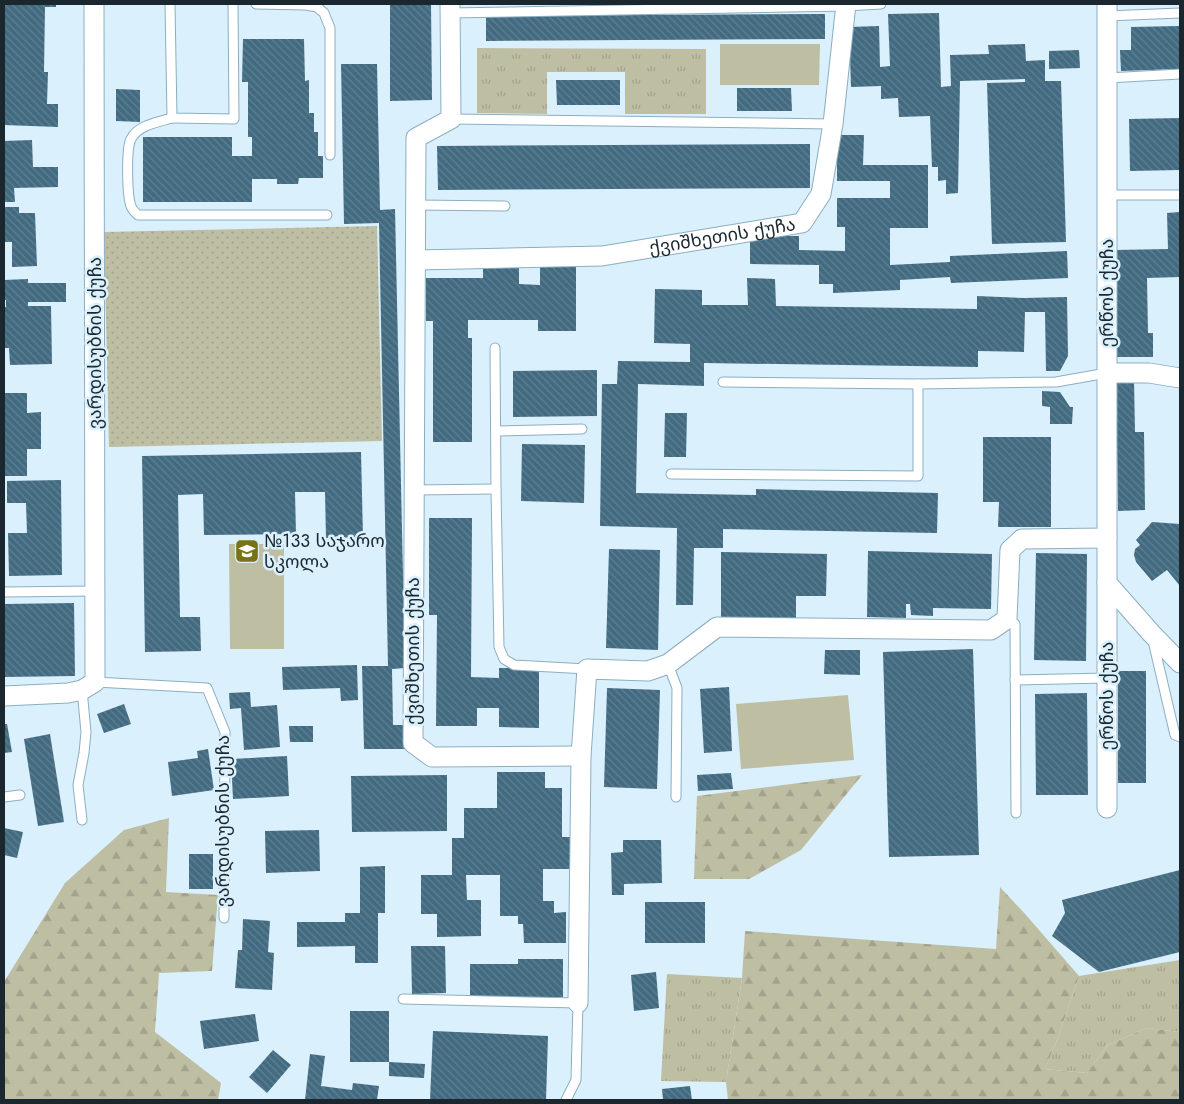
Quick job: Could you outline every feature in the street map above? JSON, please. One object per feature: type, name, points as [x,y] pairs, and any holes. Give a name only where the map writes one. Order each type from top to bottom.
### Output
[{"type":"street","name":"ვარდისუბნის ქუჩა","points":[[4,696],[68,693],[89,686],[95,591],[94,4]]},
{"type":"street","name":"ქვიშხეთის ქუჩა","points":[[416,260],[602,256],[802,223],[821,194],[833,124],[846,5]]},
{"type":"street","points":[[450,8],[451,119]]},
{"type":"street","name":"ერწოს ქუჩა","points":[[1107,10],[1107,808]]},
{"type":"street","name":"ქვიშხეთის ქუჩა","points":[[451,119],[416,138],[413,743],[432,757],[581,756]]},
{"type":"street","points":[[1107,373],[1149,373],[1180,378]]},
{"type":"street","points":[[578,1002],[581,756],[587,669],[648,671],[668,664],[717,627],[990,630],[1007,619],[1010,550],[1022,539],[1107,538]]},
{"type":"street","points":[[1107,583],[1151,633],[1180,662]]},
{"type":"lane","points":[[170,4],[172,118]]},
{"type":"lane","points":[[233,4],[234,119],[172,118],[152,123],[139,130],[131,138],[128,148],[131,209],[138,215],[327,215]]},
{"type":"lane","points":[[256,4],[306,5],[317,7],[324,13],[330,28],[330,155]]},
{"type":"lane","points":[[450,8],[881,4]]},
{"type":"lane","points":[[1107,10],[1180,13]]},
{"type":"lane","points":[[1107,78],[1180,74]]},
{"type":"lane","points":[[451,119],[833,124]]},
{"type":"lane","points":[[1107,195],[1180,195]]},
{"type":"lane","points":[[416,205],[505,206]]},
{"type":"lane","points":[[495,348],[499,647],[504,659],[514,665],[587,669]]},
{"type":"lane","points":[[724,382],[918,384],[1056,382],[1107,373]]},
{"type":"lane","points":[[671,474],[918,476],[918,384]]},
{"type":"lane","points":[[496,430],[582,429]]},
{"type":"lane","points":[[414,490],[496,489]]},
{"type":"lane","points":[[4,592],[95,591]]},
{"type":"lane","points":[[1007,619],[1015,624],[1016,813]]},
{"type":"lane","points":[[1151,633],[1175,735],[1180,737]]},
{"type":"lane","points":[[668,664],[677,688],[676,797]]},
{"type":"lane","points":[[1015,680],[1107,678]]},
{"type":"lane","points":[[82,820],[78,785],[84,753],[89,686]]},
{"type":"lane","name":"ვარდისუბნის ქუჩა","points":[[89,686],[207,688],[225,732],[224,918]]},
{"type":"lane","points":[[4,797],[20,795]]},
{"type":"lane","points":[[403,999],[578,1002],[576,1080],[566,1100]]},
{"type":"green space","points":[[720,44],[820,44],[819,85],[720,85]]},
{"type":"green space","points":[[477,48],[706,49],[706,114],[625,114],[625,72],[547,72],[547,114],[477,113]]},
{"type":"green space","points":[[377,226],[382,441],[109,447],[104,232]]},
{"type":"green space","points":[[229,544],[284,544],[284,649],[230,649]]},
{"type":"green space","points":[[848,695],[854,760],[741,769],[736,704]]},
{"type":"green space","points":[[862,775],[801,850],[749,879],[694,879],[697,796]]},
{"type":"green space","points":[[169,818],[166,892],[218,895],[212,971],[159,973],[155,1032],[221,1083],[218,1100],[4,1100],[4,982],[65,883],[124,830]]},
{"type":"green space","points":[[1000,887],[1079,976],[1045,1069],[1087,1073],[1108,1045],[1146,1028],[1180,1032],[1180,1100],[728,1100],[726,1082],[742,978],[745,931],[996,949]]},
{"type":"green space","points":[[1180,960],[1180,1032],[1146,1028],[1108,1045],[1087,1073],[1045,1069],[1079,976]]},
{"type":"green space","points":[[667,974],[742,978],[726,1082],[661,1081]]},
{"type":"building","points":[[4,4],[56,4],[56,7],[45,7],[44,72],[48,72],[47,104],[58,104],[58,127],[4,125]]},
{"type":"building","points":[[390,4],[431,4],[432,100],[390,101]]},
{"type":"building","points":[[939,13],[941,87],[951,86],[950,55],[989,54],[988,45],[1025,44],[1026,61],[1045,60],[1045,81],[1061,81],[1066,242],[992,244],[987,83],[1025,82],[1025,79],[960,81],[958,193],[946,194],[946,180],[938,181],[938,167],[932,167],[930,116],[899,117],[898,98],[881,99],[881,86],[851,87],[849,27],[879,26],[880,67],[890,66],[888,14]]},
{"type":"building","points":[[825,14],[825,39],[486,41],[486,16]]},
{"type":"building","points":[[1180,26],[1180,69],[1121,71],[1120,50],[1131,50],[1131,27]]},
{"type":"building","points":[[243,39],[304,39],[305,81],[309,80],[309,113],[314,113],[314,132],[318,132],[318,156],[323,156],[323,178],[299,178],[298,184],[277,184],[277,179],[252,179],[252,202],[143,202],[143,137],[232,137],[232,156],[252,156],[252,137],[248,137],[248,82],[242,82]]},
{"type":"building","points":[[1079,50],[1080,68],[1049,69],[1049,51]]},
{"type":"building","points":[[341,64],[377,64],[380,210],[395,209],[405,668],[392,669],[393,725],[406,725],[407,749],[364,749],[362,666],[388,666],[379,223],[344,224]]},
{"type":"building","points":[[556,80],[620,80],[620,105],[557,105]]},
{"type":"building","points":[[737,88],[791,88],[792,111],[737,111]]},
{"type":"building","points":[[116,89],[140,90],[140,122],[116,121]]},
{"type":"building","points":[[1180,118],[1180,170],[1130,171],[1129,119]]},
{"type":"building","points":[[837,135],[864,135],[863,165],[928,165],[928,228],[890,228],[890,265],[950,262],[950,256],[1067,251],[1068,278],[951,283],[950,277],[900,280],[900,290],[833,293],[833,284],[819,284],[819,265],[750,264],[750,236],[799,236],[799,250],[845,251],[845,227],[837,227],[837,198],[890,198],[890,181],[837,181]]},
{"type":"building","points":[[32,140],[33,167],[58,167],[58,187],[14,188],[15,202],[4,202],[4,141]]},
{"type":"building","points":[[810,144],[810,188],[438,190],[437,146]]},
{"type":"building","points":[[4,207],[19,207],[19,213],[35,213],[37,266],[12,267],[12,242],[4,242]]},
{"type":"building","points":[[1180,212],[1180,277],[1147,278],[1148,333],[1153,333],[1153,357],[1117,357],[1115,250],[1168,249],[1167,213]]},
{"type":"building","points":[[483,262],[519,262],[519,284],[540,285],[540,267],[576,267],[576,331],[538,331],[538,320],[468,320],[468,338],[472,338],[472,442],[433,442],[433,321],[426,321],[426,278],[483,278]]},
{"type":"building","points":[[747,278],[775,279],[776,306],[977,309],[977,296],[1067,297],[1068,356],[1060,371],[1046,371],[1045,312],[1025,312],[1024,352],[978,351],[978,367],[704,363],[704,386],[638,384],[636,493],[756,495],[756,489],[938,493],[937,533],[723,529],[723,548],[694,548],[693,605],[676,605],[677,528],[600,526],[602,384],[617,384],[618,361],[690,362],[690,344],[654,343],[655,289],[702,290],[702,305],[748,305]]},
{"type":"building","points":[[28,279],[28,283],[66,283],[66,302],[28,302],[28,306],[51,306],[52,364],[10,365],[9,348],[4,348],[4,307],[6,307],[6,300],[4,300],[4,280]]},
{"type":"building","points":[[597,370],[597,416],[513,417],[513,371]]},
{"type":"building","points":[[1134,379],[1135,432],[1144,432],[1145,510],[1118,511],[1116,380]]},
{"type":"building","points":[[1042,391],[1060,392],[1070,407],[1073,407],[1072,424],[1050,424],[1050,407],[1042,406]]},
{"type":"building","points":[[4,393],[27,393],[27,413],[41,412],[41,449],[27,449],[27,476],[4,476]]},
{"type":"building","points":[[665,413],[687,413],[686,457],[664,457]]},
{"type":"building","points":[[983,437],[1051,437],[1051,527],[998,527],[999,502],[983,502]]},
{"type":"building","points":[[522,444],[585,445],[584,503],[521,501]]},
{"type":"building","points":[[361,452],[363,537],[326,538],[325,492],[295,492],[296,534],[204,535],[203,494],[178,495],[180,617],[200,617],[201,651],[145,652],[142,456]]},
{"type":"building","points":[[61,480],[62,575],[9,576],[8,533],[27,533],[26,503],[7,503],[7,481]]},
{"type":"building","points":[[429,518],[472,518],[471,677],[499,678],[499,668],[539,668],[539,728],[499,727],[499,708],[477,708],[477,726],[436,726],[437,615],[429,615]]},
{"type":"building","points":[[1152,522],[1180,524],[1180,586],[1167,570],[1152,581],[1136,562],[1135,549],[1140,545],[1136,540]]},
{"type":"building","points":[[609,549],[660,550],[658,650],[606,648]]},
{"type":"building","points":[[868,551],[992,554],[991,609],[933,608],[933,616],[911,615],[910,604],[906,604],[906,618],[867,617]]},
{"type":"building","points":[[721,552],[827,554],[826,596],[796,596],[796,621],[721,619]]},
{"type":"building","points":[[1036,553],[1087,554],[1086,661],[1034,660]]},
{"type":"building","points":[[74,603],[75,676],[4,677],[4,604]]},
{"type":"building","points":[[973,649],[979,855],[889,857],[883,652]]},
{"type":"building","points":[[825,650],[860,650],[860,675],[824,674]]},
{"type":"building","points":[[357,665],[358,700],[341,701],[340,688],[283,690],[282,667]]},
{"type":"building","points":[[1118,671],[1146,671],[1146,783],[1118,783]]},
{"type":"building","points":[[729,687],[732,751],[704,753],[700,689]]},
{"type":"building","points":[[607,688],[660,690],[657,789],[604,787]]},
{"type":"building","points":[[250,692],[251,707],[277,705],[280,747],[244,750],[241,708],[230,709],[229,693]]},
{"type":"building","points":[[1087,693],[1088,795],[1036,795],[1035,694]]},
{"type":"building","points":[[124,704],[131,724],[104,733],[97,714]]},
{"type":"building","points":[[4,724],[7,724],[12,752],[4,753]]},
{"type":"building","points":[[289,726],[313,726],[313,742],[290,742]]},
{"type":"building","points":[[50,734],[64,822],[38,826],[24,739]]},
{"type":"building","points":[[208,749],[214,790],[172,796],[168,762],[198,758],[197,751]]},
{"type":"building","points":[[287,756],[289,796],[233,799],[231,759]]},
{"type":"building","points":[[497,772],[545,772],[545,788],[562,788],[562,837],[570,837],[570,869],[543,869],[543,901],[554,901],[554,913],[566,912],[566,943],[524,943],[523,924],[518,924],[518,916],[500,916],[500,875],[466,875],[467,900],[481,900],[481,936],[437,937],[437,914],[421,914],[421,875],[452,875],[452,838],[464,838],[464,808],[497,808]]},
{"type":"building","points":[[731,773],[733,789],[698,791],[697,775]]},
{"type":"building","points":[[447,775],[447,831],[352,832],[351,776]]},
{"type":"building","points":[[4,828],[23,832],[17,858],[4,855]]},
{"type":"building","points":[[319,830],[320,871],[266,873],[265,831]]},
{"type":"building","points":[[623,840],[661,840],[662,883],[624,884],[624,895],[612,895],[611,853],[623,852]]},
{"type":"building","points":[[189,854],[213,854],[213,889],[189,889]]},
{"type":"building","points":[[385,866],[385,913],[378,913],[378,963],[355,963],[355,946],[297,947],[297,922],[345,922],[345,913],[360,913],[360,867]]},
{"type":"building","points":[[1180,870],[1180,952],[1099,972],[1052,936],[1065,913],[1062,900]]},
{"type":"building","points":[[645,902],[705,902],[705,943],[645,943]]},
{"type":"building","points":[[243,919],[270,921],[268,952],[274,953],[272,990],[235,988],[238,950],[242,950]]},
{"type":"building","points":[[411,946],[445,946],[446,993],[412,994]]},
{"type":"building","points":[[518,959],[563,959],[563,997],[470,997],[470,964],[518,964]]},
{"type":"building","points":[[656,972],[659,1008],[634,1011],[631,975]]},
{"type":"building","points":[[350,1011],[389,1011],[389,1062],[350,1062]]},
{"type":"building","points":[[255,1014],[259,1041],[204,1049],[200,1021]]},
{"type":"building","points":[[433,1031],[548,1036],[546,1100],[430,1100]]},
{"type":"building","points":[[273,1050],[291,1065],[267,1093],[249,1077]]},
{"type":"building","points":[[310,1054],[325,1056],[321,1086],[352,1090],[353,1083],[379,1086],[377,1100],[305,1100]]},
{"type":"building","points":[[389,1062],[425,1064],[424,1078],[389,1076]]},
{"type":"building","points":[[690,1086],[692,1100],[663,1100],[662,1089]]},
{"type":"place","name":"№133 საჯარო სკოლა","points":[[247,551]]}]
